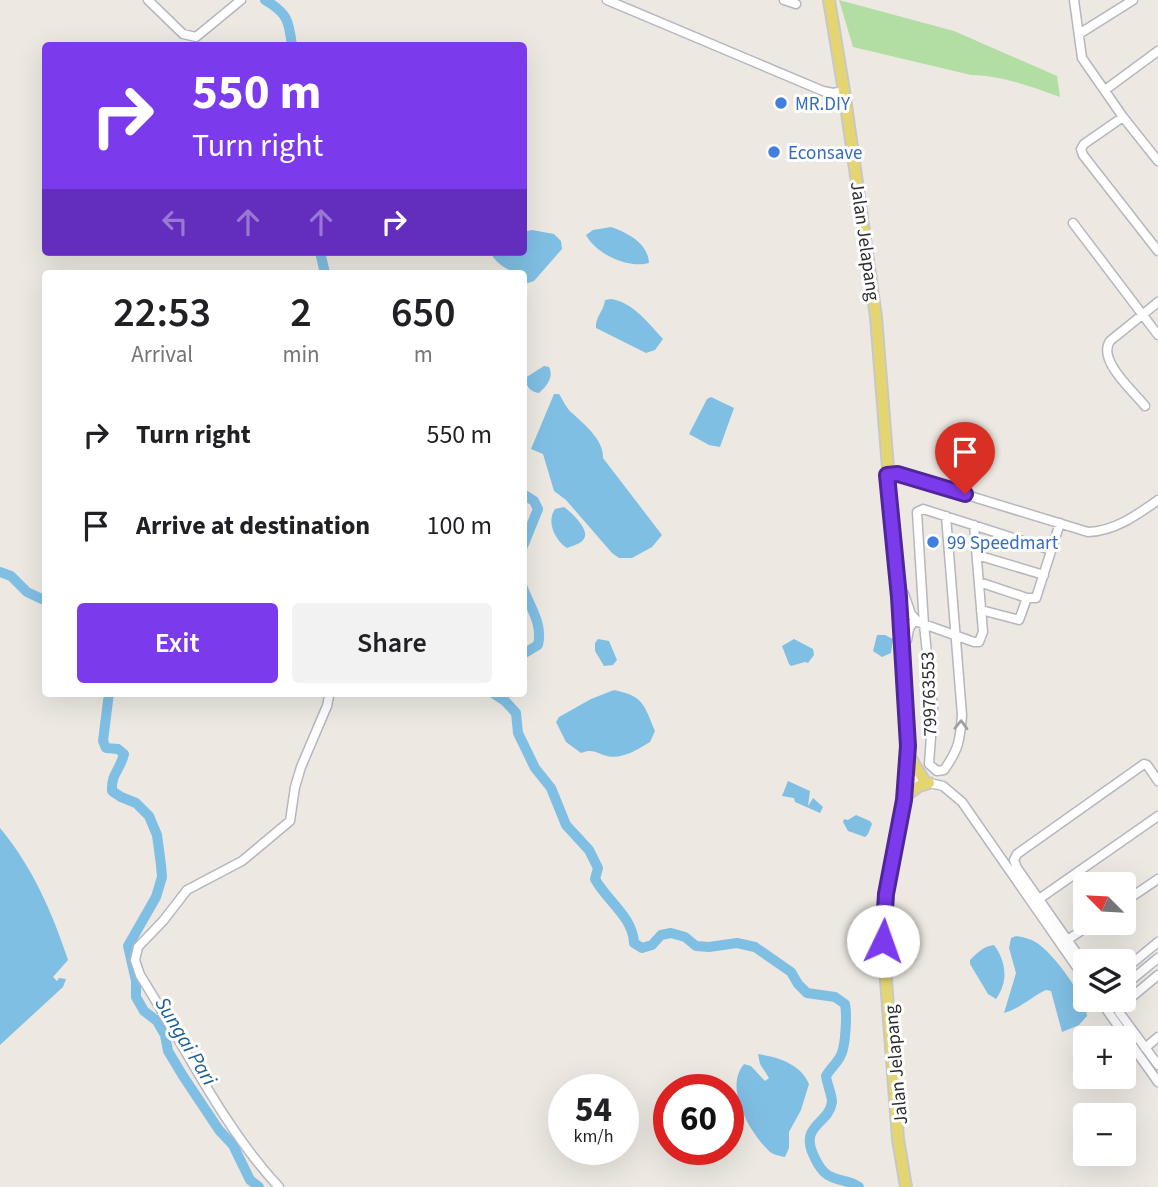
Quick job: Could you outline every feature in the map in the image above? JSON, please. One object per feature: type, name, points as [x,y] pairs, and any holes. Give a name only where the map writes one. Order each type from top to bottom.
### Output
[{"type":"main road","name":"Jalan Jelapang","points":[[829,0],[845,91],[876,317],[879,320],[907,706],[908,794],[889,891],[886,939],[907,1187]]},
{"type":"main road","name":"Jalan Jelapang","points":[[890,475],[904,594],[912,759],[886,894],[883,941],[898,1139],[907,1187]]},
{"type":"main road","points":[[908,794],[927,782],[912,759]]},
{"type":"street","points":[[148,0],[183,34],[197,37],[241,0]]},
{"type":"street","points":[[784,0],[796,4]]},
{"type":"street","points":[[1074,0],[1082,58],[1158,161]]},
{"type":"street","points":[[1079,34],[1133,0]]},
{"type":"street","points":[[613,1],[823,91],[845,91]]},
{"type":"street","points":[[1105,90],[1158,51]]},
{"type":"street","points":[[1123,117],[1084,144],[1081,149],[1158,251]]},
{"type":"street","points":[[1073,223],[1158,335]]},
{"type":"street","points":[[1145,405],[1111,365],[1106,355],[1106,347],[1158,302]]},
{"type":"street","points":[[890,475],[898,474],[942,486],[1088,532],[1101,531],[1124,523],[1158,500]]},
{"type":"street","points":[[1150,506],[1158,515]]},
{"type":"street","name":"799763553","points":[[946,516],[923,509],[917,512],[916,516],[921,623],[932,701],[929,764],[937,771],[944,770],[957,752],[960,740],[962,715],[956,636]]},
{"type":"street","points":[[956,636],[946,516],[1051,550]]},
{"type":"street","points":[[979,582],[1027,598],[1036,597],[1060,523]]},
{"type":"street","points":[[907,640],[910,625],[914,622],[979,642],[983,632],[974,526]]},
{"type":"street","points":[[977,555],[1044,575]]},
{"type":"street","points":[[904,594],[911,614],[921,623]]},
{"type":"street","points":[[981,610],[1018,620],[1027,598]]},
{"type":"street","points":[[279,1187],[257,1164],[227,1118],[140,975],[136,967],[135,953],[187,890],[242,861],[290,821],[295,787],[329,697]]},
{"type":"street","points":[[1073,958],[1014,860],[1017,854],[1144,764],[1158,781]]},
{"type":"street","points":[[908,778],[949,789],[962,802],[1073,952]]},
{"type":"street","points":[[1039,899],[1158,816]]},
{"type":"street","points":[[1136,894],[1158,879]]},
{"type":"street","points":[[1064,942],[1074,935]]},
{"type":"street","points":[[1136,960],[1158,942]]},
{"type":"street","points":[[1136,976],[1158,958]]},
{"type":"street","points":[[1158,975],[1121,1006],[1119,1012],[1158,1065]]},
{"type":"street","points":[[1110,1012],[1158,1082]]},
{"type":"street","points":[[1145,1048],[1158,1037]]},
{"type":"green space","points":[[839,0],[954,31],[1057,76],[1060,97],[1027,85],[971,75],[853,47]]},
{"type":"water","points":[[611,227],[641,244],[649,263],[632,264],[613,258],[597,248],[586,235],[593,230]]},
{"type":"water","points":[[527,231],[554,234],[561,241],[562,249],[534,281],[528,283],[527,270],[511,270],[493,256],[527,256]]},
{"type":"water","points":[[611,299],[633,309],[663,339],[655,350],[646,353],[596,328],[605,300]]},
{"type":"water","points":[[544,366],[549,367],[550,378],[539,393],[528,386],[527,377]]},
{"type":"water","points":[[554,394],[559,394],[570,411],[592,433],[600,445],[603,458],[662,535],[652,547],[632,558],[619,558],[566,500],[554,491],[543,454],[531,449]]},
{"type":"water","points":[[711,397],[734,408],[720,447],[709,445],[689,434],[707,399]]},
{"type":"water","points":[[564,507],[580,522],[585,532],[582,541],[567,548],[556,536],[551,519],[555,509]]},
{"type":"water","points":[[877,635],[893,639],[891,653],[882,657],[873,651]]},
{"type":"water","points":[[598,639],[609,641],[617,660],[613,665],[604,666],[595,651]]},
{"type":"water","points":[[794,639],[813,649],[814,655],[808,663],[791,666],[789,664],[782,646]]},
{"type":"water","points":[[614,690],[632,695],[642,703],[655,731],[650,742],[630,753],[612,757],[592,751],[581,753],[566,742],[556,722],[559,717],[591,699]]},
{"type":"water","points":[[788,781],[810,791],[808,806],[813,798],[823,807],[820,813],[795,802],[794,798],[782,796]]},
{"type":"water","points":[[856,815],[872,824],[865,837],[848,831],[843,822],[844,819],[848,820]]},
{"type":"water","points":[[0,828],[22,858],[40,891],[68,960],[53,977],[57,981],[59,978],[66,979],[63,987],[0,1045]]},
{"type":"water","points":[[1011,938],[1027,938],[1037,943],[1068,976],[1073,984],[1073,1012],[1086,1012],[1087,1016],[1079,1025],[1062,1032],[1051,991],[1046,990],[1004,1013],[1016,973],[1009,948]]},
{"type":"water","points":[[994,945],[1004,971],[1003,985],[996,999],[988,994],[970,964],[970,960],[978,952]]},
{"type":"water","points":[[758,1054],[781,1060],[800,1071],[809,1084],[801,1110],[789,1132],[789,1148],[785,1157],[772,1153],[763,1144],[744,1115],[744,1074],[738,1074],[744,1064],[751,1066],[765,1081],[769,1078],[760,1064]]},
{"type":"waterway","points":[[265,0],[286,18],[292,42]]},
{"type":"waterway","points":[[321,256],[324,270]]},
{"type":"waterway","points":[[527,497],[534,501],[538,509],[527,536]]},
{"type":"waterway","name":"Sungai Pari","points":[[0,572],[11,576],[27,592],[42,599]]},
{"type":"waterway","points":[[527,598],[539,630],[538,645],[527,652]]},
{"type":"waterway","name":"Sungai Pari","points":[[108,697],[103,741],[106,748],[118,749],[124,754],[113,780],[112,791],[136,803],[149,816],[157,835],[161,865],[162,877],[156,897],[128,946],[136,981],[136,997],[144,1011],[157,1021],[165,1035],[168,1051],[183,1076],[219,1130],[233,1145],[250,1180],[259,1187]]},
{"type":"waterway","points":[[499,697],[516,713],[518,733],[535,768],[551,788],[566,825],[589,850],[598,868],[595,879],[629,925],[634,943],[642,948],[652,945],[661,935],[671,933],[685,937],[696,946],[737,943],[755,947],[791,972],[807,993],[835,997],[845,1004],[844,1046],[826,1076],[832,1102],[830,1109],[813,1131],[810,1144],[816,1161],[824,1172],[859,1187]]},
{"type":"place","name":"MR.DIY","points":[[781,103]]},
{"type":"place","name":"Econsave","points":[[774,152]]},
{"type":"place","name":"99 Speedmart","points":[[933,542]]},
{"type":"route","points":[[883,941],[886,894],[904,800],[908,746],[899,597],[887,475],[898,474],[965,494]]}]
